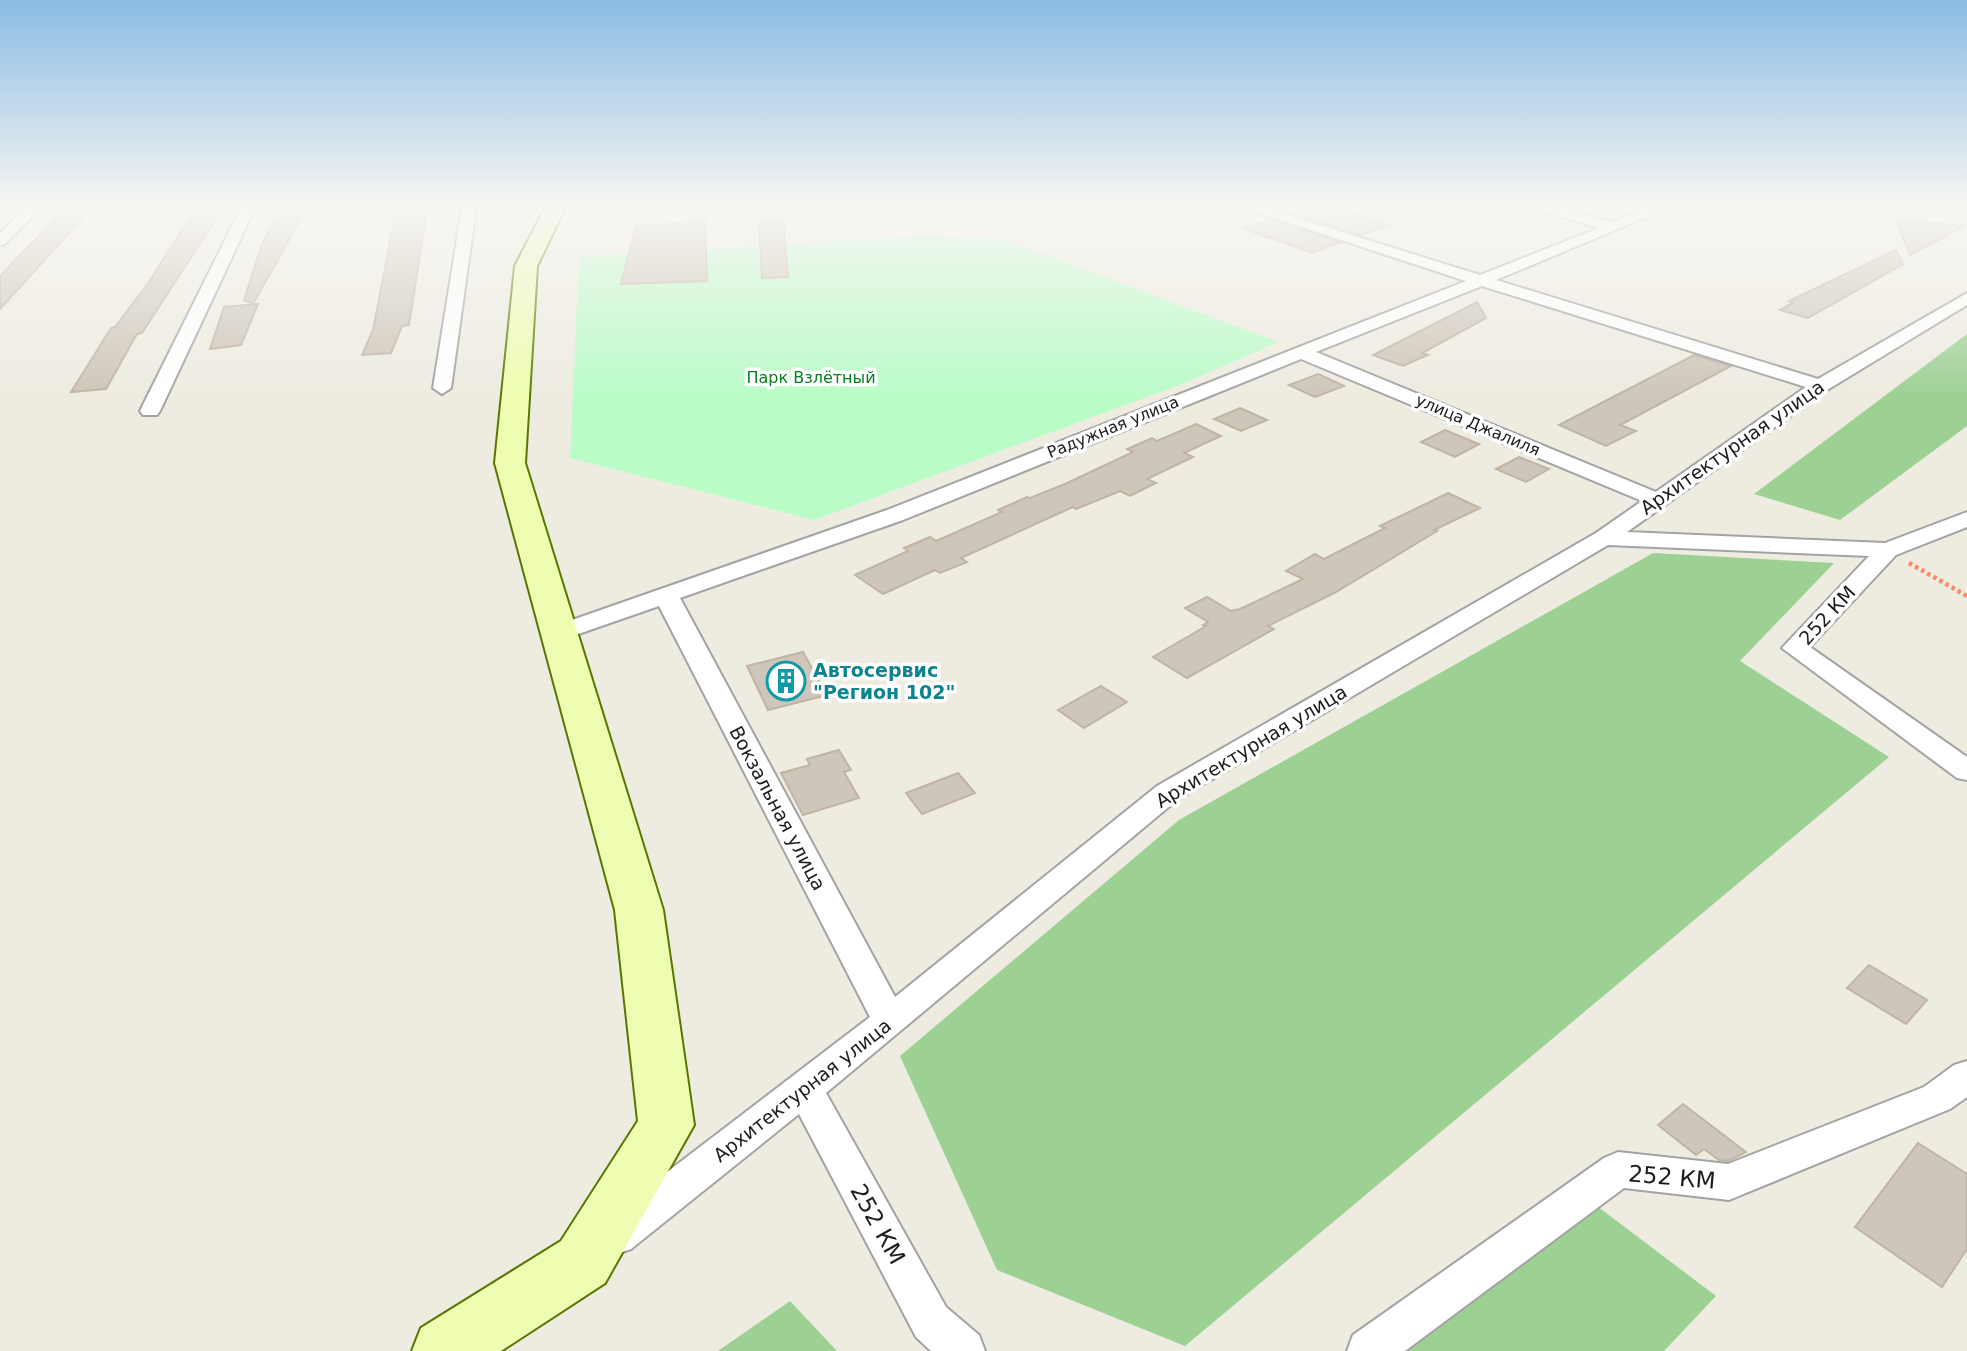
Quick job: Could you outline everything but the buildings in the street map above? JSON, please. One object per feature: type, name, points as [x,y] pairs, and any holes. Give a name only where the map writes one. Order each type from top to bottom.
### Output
[{"type":"main road","points":[[444,1351],[583,1262],[666,1125],[639,910],[561,632],[510,463],[526,271]]},
{"type":"street","points":[[150,411],[218,271]]},
{"type":"street","points":[[442,388],[460,271]]},
{"type":"street","points":[[1453,271],[1820,386]]},
{"type":"street","name":"Радужная улица","points":[[561,632],[895,515],[1504,271]]},
{"type":"street","name":"Архитектурная улица","points":[[583,1262],[890,1021],[1167,793],[1604,538],[1655,499],[1820,386],[1967,298]]},
{"type":"street","name":"улица Джалиля","points":[[1300,352],[1655,499]]},
{"type":"street","points":[[1604,538],[1888,550],[1967,519]]},
{"type":"street","name":"252 КМ","points":[[1888,550],[1795,648],[1967,771]]},
{"type":"street","name":"Вокзальная улица","points":[[666,595],[890,1021]]},
{"type":"street","name":"252 КМ","points":[[1369,1351],[1618,1170],[1729,1182],[1937,1098],[1967,1076]]},
{"type":"street","name":"252 КМ","points":[[804,1088],[931,1322],[963,1351]]},
{"type":"path","points":[[1888,550],[1967,596]]},
{"type":"green space","name":"Парк Взлётный","points":[[578,271],[1089,271],[1278,342],[1182,384],[814,520],[570,458]]},
{"type":"green space","points":[[1967,334],[1967,426],[1840,520],[1754,494]]},
{"type":"green space","points":[[1653,553],[1834,563],[1740,661],[1889,757],[1185,1346],[997,1270],[900,1056],[1179,820]]},
{"type":"green space","points":[[1593,1203],[1716,1296],[1664,1351],[1401,1351]]},
{"type":"green space","points":[[790,1301],[837,1351],[718,1351]]},
{"type":"place","name":"Автосервис \"Регион 102\"","points":[[786,681]]}]
